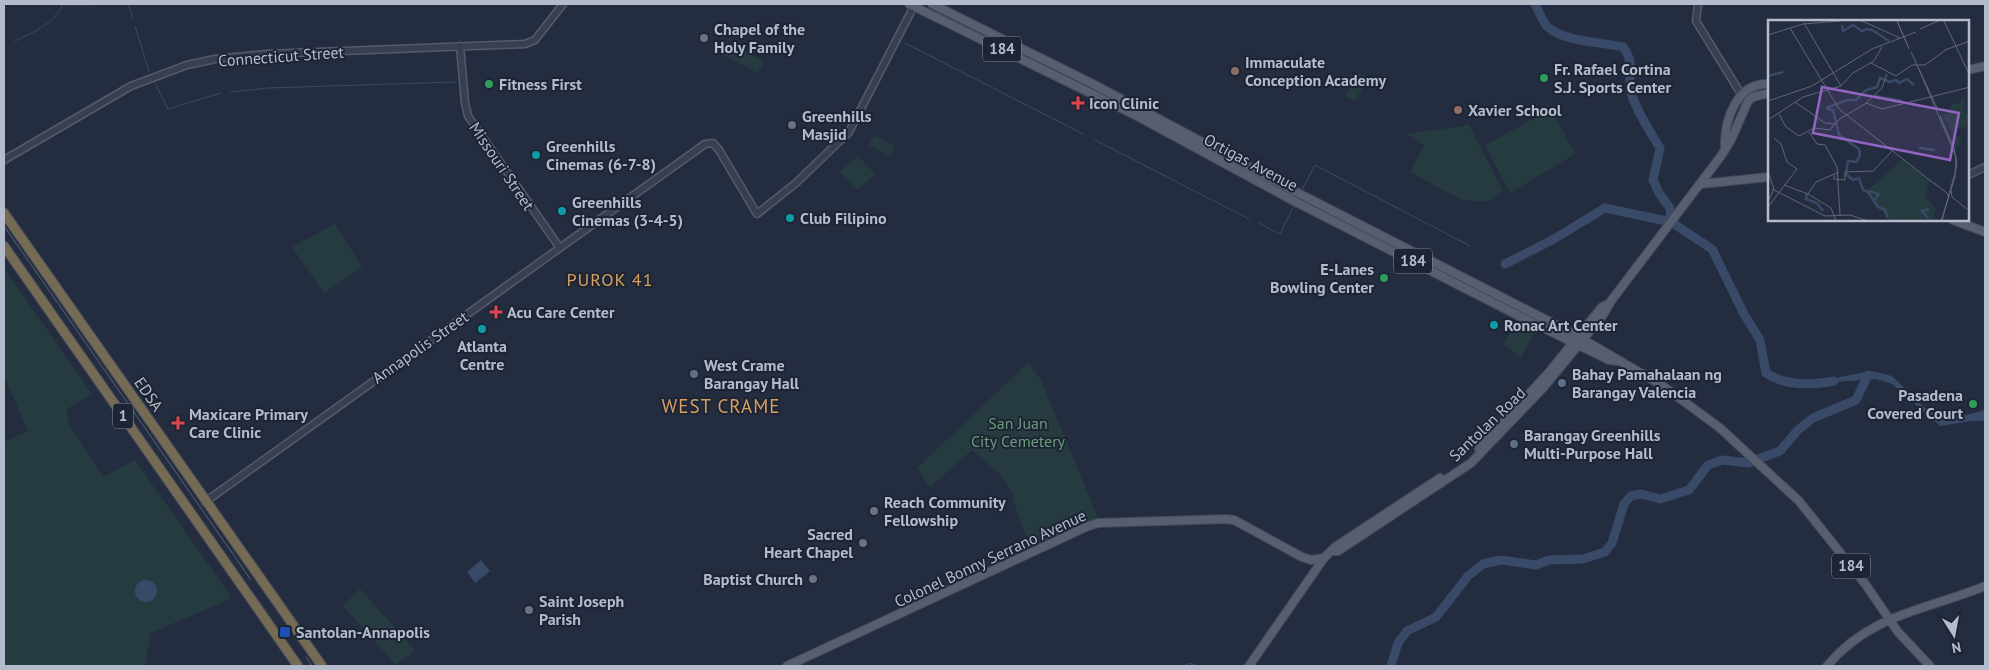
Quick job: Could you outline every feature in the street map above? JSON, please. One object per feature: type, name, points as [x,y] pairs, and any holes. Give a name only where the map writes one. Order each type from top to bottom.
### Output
[{"type":"highway","name":"EDSA","points":[[4,212],[205,502],[322,666]]},
{"type":"highway","name":"1","points":[[4,246],[298,666]]},
{"type":"main road","name":"Ortigas Avenue","points":[[913,4],[1579,341]]},
{"type":"main road","name":"Ortigas Avenue","points":[[932,4],[1112,94],[1299,198],[1555,334],[1579,341]]},
{"type":"main road","points":[[1969,70],[1985,66]]},
{"type":"main road","points":[[1741,94],[1752,86],[1768,84]]},
{"type":"main road","name":"Santolan Road","points":[[1333,551],[1338,551],[1471,463],[1543,388],[1602,307],[1610,303],[1701,184],[1731,140],[1748,102],[1768,93]]},
{"type":"main road","name":"Santolan Road","points":[[1725,147],[1724,138],[1730,118],[1741,94]]},
{"type":"main road","points":[[1701,184],[1767,176]]},
{"type":"main road","points":[[1956,221],[1985,232]]},
{"type":"main road","points":[[1555,334],[1564,347],[1561,358]]},
{"type":"main road","name":"Santolan Road","points":[[1324,558],[1335,547],[1467,460],[1579,341]]},
{"type":"main road","name":"184","points":[[1579,341],[1609,360],[1618,361],[1688,402],[1767,470],[1798,501],[1892,620],[1898,632],[1930,666]]},
{"type":"main road","name":"Colonel Bonny Serrano Avenue","points":[[788,666],[1098,523],[1234,520],[1302,557],[1311,560],[1324,558]]},
{"type":"main road","points":[[1302,557],[1310,567],[1312,578]]},
{"type":"main road","points":[[1249,666],[1312,578],[1324,558]]},
{"type":"main road","points":[[1827,666],[1853,639],[1929,604],[1985,586]]},
{"type":"street","name":"Connecticut Street","points":[[4,160],[131,86],[187,65],[267,54],[532,42],[563,4]]},
{"type":"street","name":"Annapolis Street","points":[[205,502],[709,143],[713,143],[719,150],[757,214],[796,183],[849,132],[913,4]]},
{"type":"street","points":[[1698,4],[1696,21],[1741,94]]},
{"type":"street","name":"Missouri Street","points":[[460,46],[465,103],[468,116],[560,248]]},
{"type":"street","points":[[1969,175],[1985,167]]},
{"type":"green space","points":[[721,39],[764,61],[758,73],[715,51]]},
{"type":"green space","points":[[1359,72],[1368,78],[1355,101],[1345,96]]},
{"type":"green space","points":[[1552,109],[1575,154],[1510,193],[1485,145]]},
{"type":"green space","points":[[1469,125],[1503,191],[1486,202],[1462,200],[1410,172],[1424,145],[1407,134]]},
{"type":"green space","points":[[874,136],[895,146],[890,156],[869,145]]},
{"type":"green space","points":[[858,156],[875,174],[857,190],[840,172]]},
{"type":"green space","points":[[335,224],[362,267],[324,293],[292,247]]},
{"type":"green space","points":[[4,268],[92,394],[67,409],[69,424],[103,477],[135,460],[232,598],[151,633],[145,666],[4,666],[4,442],[28,431],[4,376]]},
{"type":"green space","points":[[1516,321],[1535,330],[1521,358],[1504,344]]},
{"type":"green space","name":"San Juan City Cemetery","points":[[1028,363],[1041,380],[1098,518],[1031,547],[1018,516],[1012,492],[998,472],[972,450],[930,487],[917,468]]},
{"type":"green space","points":[[360,589],[415,650],[396,665],[343,606]]},
{"type":"water","points":[[1871,371],[1892,376],[1924,407],[1939,416],[1967,415],[1985,410],[1985,421],[1971,421],[1940,426],[1892,384],[1876,379],[1822,383],[1840,377]]},
{"type":"water","points":[[481,560],[490,571],[475,583],[467,572]]},
{"type":"water","points":[[142,580],[150,580],[157,587],[157,595],[150,602],[142,602],[135,595],[135,587]]},
{"type":"waterway","points":[[128,4],[133,18]]},
{"type":"waterway","points":[[1535,4],[1545,24],[1556,33],[1574,39],[1623,47],[1627,53],[1630,64],[1630,86],[1633,98],[1660,148],[1653,180],[1659,193],[1670,208],[1671,222]]},
{"type":"waterway","points":[[15,41],[48,23],[54,18],[62,5],[92,5]]},
{"type":"waterway","points":[[135,26],[149,71]]},
{"type":"waterway","points":[[905,43],[1083,134]]},
{"type":"waterway","points":[[231,92],[268,88],[455,82]]},
{"type":"waterway","points":[[155,83],[168,109],[221,93]]},
{"type":"waterway","points":[[1095,140],[1249,219]]},
{"type":"waterway","points":[[1302,190],[1315,165],[1470,246]]},
{"type":"waterway","points":[[1258,223],[1280,234],[1294,206]]},
{"type":"waterway","points":[[1505,264],[1554,239],[1605,208],[1671,222],[1712,249],[1744,314],[1760,340],[1766,373],[1790,382],[1817,383],[1834,381]]},
{"type":"waterway","points":[[1391,666],[1398,643],[1407,631],[1436,617],[1468,576],[1483,564],[1501,560],[1536,565],[1549,560],[1583,559],[1605,552],[1612,543],[1624,504],[1631,496],[1641,494],[1660,499],[1689,490],[1708,465],[1723,460],[1748,463],[1780,451],[1798,430],[1813,418],[1856,400],[1868,375]]},
{"type":"waterway","points":[[1184,666],[1189,663],[1197,666]]},
{"type":"tram line","points":[[4,226],[251,580]]},
{"type":"tram line","points":[[306,657],[312,666]]},
{"type":"place","name":"Chapel of the Holy Family","points":[[704,38]]},
{"type":"place","name":"Immaculate Conception Academy","points":[[1235,71]]},
{"type":"place","name":"Fr. Rafael Cortina S.J. Sports Center","points":[[1544,78]]},
{"type":"place","name":"Fitness First","points":[[489,84]]},
{"type":"place","name":"Icon Clinic","points":[[1078,103]]},
{"type":"place","name":"Xavier School","points":[[1458,110]]},
{"type":"place","name":"Greenhills Masjid","points":[[792,125]]},
{"type":"place","name":"Greenhills Cinemas (6-7-8)","points":[[536,155]]},
{"type":"place","name":"Greenhills Cinemas (3-4-5)","points":[[562,211]]},
{"type":"place","name":"Club Filipino","points":[[790,218]]},
{"type":"place","name":"E-Lanes Bowling Center","points":[[1384,278]]},
{"type":"place","name":"Acu Care Center","points":[[496,312]]},
{"type":"place","name":"Ronac Art Center","points":[[1494,325]]},
{"type":"place","name":"Atlanta Centre","points":[[482,329]]},
{"type":"place","name":"West Crame Barangay Hall","points":[[694,374]]},
{"type":"place","name":"Bahay Pamahalaan ng Barangay Valencia","points":[[1562,383]]},
{"type":"place","name":"Pasadena Covered Court","points":[[1973,404]]},
{"type":"place","name":"Maxicare Primary Care Clinic","points":[[178,423]]},
{"type":"place","name":"Barangay Greenhills Multi-Purpose Hall","points":[[1514,444]]},
{"type":"place","name":"Reach Community Fellowship","points":[[874,511]]},
{"type":"place","name":"Sacred Heart Chapel","points":[[863,543]]},
{"type":"place","name":"Baptist Church","points":[[813,579]]},
{"type":"place","name":"Saint Joseph Parish","points":[[529,610]]},
{"type":"place","name":"Santolan-Annapolis","points":[[285,632]]},
{"type":"district","name":"PUROK 41","points":[[610,280]]},
{"type":"district","name":"WEST CRAME","points":[[721,406]]}]
